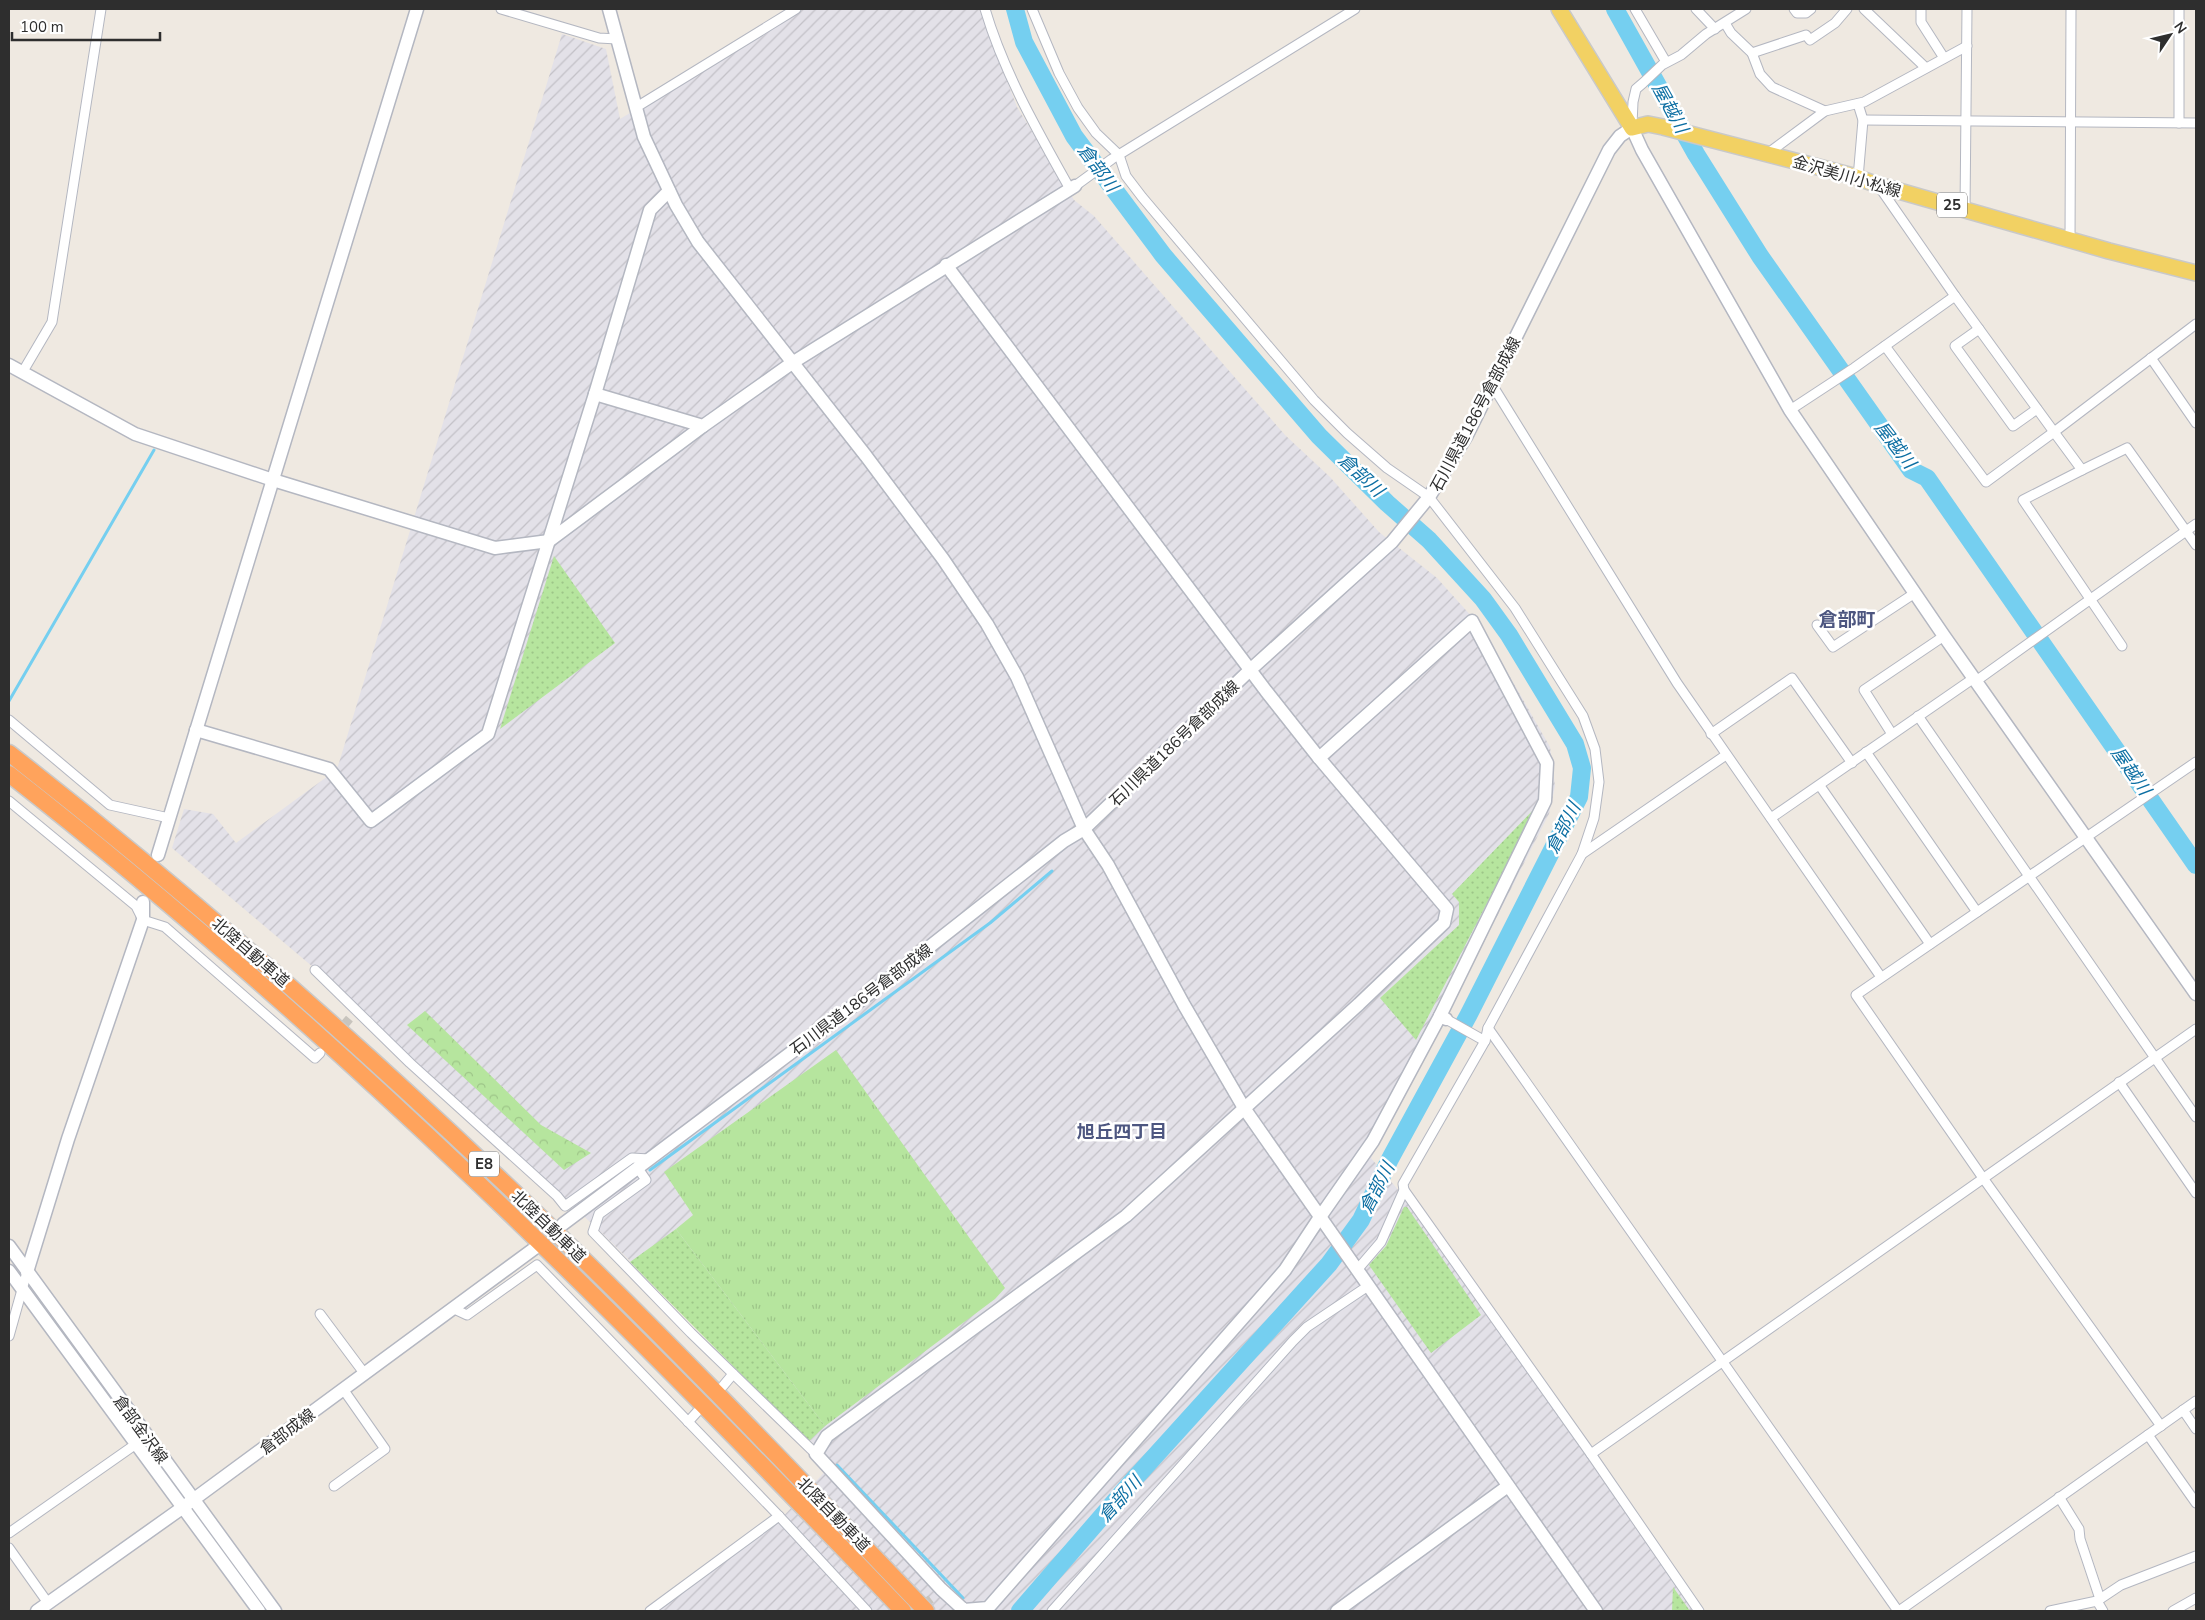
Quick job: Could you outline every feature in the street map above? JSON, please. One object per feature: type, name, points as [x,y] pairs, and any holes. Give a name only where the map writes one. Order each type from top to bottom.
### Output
[{"type":"highway","name":"北陸自動車道","points":[[9,753],[184,894],[393,1078],[594,1270],[805,1484],[926,1611]]},
{"type":"highway","name":"北陸自動車道","points":[[9,774],[164,900],[405,1112],[583,1282],[903,1611]]},
{"type":"main road","points":[[1559,9],[1632,128]]},
{"type":"main road","name":"金沢美川小松線","points":[[1632,128],[1648,124],[1663,127],[1858,178],[2196,273]]},
{"type":"street","points":[[22,373],[52,322],[101,9]]},
{"type":"street","points":[[158,855],[417,9]]},
{"type":"street","points":[[501,9],[599,38],[617,39]]},
{"type":"street","points":[[609,9],[644,137],[668,190],[698,242],[937,551],[987,624],[1017,677],[1084,829],[1108,865],[1184,1005],[1244,1108],[1596,1611]]},
{"type":"street","points":[[635,108],[796,9]]},
{"type":"street","points":[[985,9],[994,41],[1016,90],[1072,187]]},
{"type":"street","points":[[1032,9],[1059,73],[1078,108],[1116,157],[1126,176],[1142,198],[1314,400],[1367,450],[1428,499],[1515,608],[1583,716],[1595,748],[1598,782],[1594,818],[1582,854],[1403,1184],[1404,1190],[1591,1454],[1699,1611]]},
{"type":"street","points":[[9,365],[135,434],[273,480],[495,548],[549,541],[792,363],[1072,187],[1116,157],[1355,9]]},
{"type":"street","points":[[1634,9],[1664,63]]},
{"type":"street","points":[[1696,9],[1715,29]]},
{"type":"street","points":[[1746,9],[1715,29],[1681,55],[1664,63],[1636,89],[1633,102],[1632,128],[1642,150],[1790,410],[1944,636],[2196,994]]},
{"type":"street","points":[[1794,9],[1797,13],[1806,13],[1811,9]]},
{"type":"street","points":[[1752,53],[1806,35],[1810,40],[1835,23],[1847,9]]},
{"type":"street","points":[[1864,9],[1926,68]]},
{"type":"street","points":[[1921,9],[1921,22],[1944,58]]},
{"type":"street","points":[[1965,209],[1967,9]]},
{"type":"street","points":[[2070,239],[2071,9]]},
{"type":"street","points":[[2179,9],[2179,123]]},
{"type":"street","points":[[1725,23],[1731,33],[1752,53],[1760,74],[1772,87],[1825,111]]},
{"type":"street","points":[[1767,154],[1825,111],[1858,104],[1967,46]]},
{"type":"street","points":[[1858,104],[1863,120],[1858,178]]},
{"type":"street","points":[[1863,120],[2196,123]]},
{"type":"street","name":"石川県道186号倉部成線","points":[[563,1224],[881,985],[1064,841],[1084,829],[1250,670],[1392,542],[1428,499],[1467,435],[1609,150],[1620,136],[1632,128]]},
{"type":"street","points":[[1878,185],[1978,329],[2082,470]]},
{"type":"street","points":[[196,730],[329,769],[371,821],[488,734],[595,394],[650,210],[668,190]]},
{"type":"street","points":[[816,1454],[827,1436],[1126,1216],[1359,1004],[1444,922],[1447,909],[1319,758],[1250,670],[946,265]]},
{"type":"street","points":[[1790,410],[1854,368],[1955,296]]},
{"type":"street","points":[[1885,346],[1986,482],[2196,324]]},
{"type":"street","points":[[1978,329],[1955,346],[2007,418],[2013,426],[2037,409]]},
{"type":"street","points":[[2151,358],[2196,423]]},
{"type":"street","points":[[1491,384],[1672,675],[1711,734],[1881,977]]},
{"type":"street","points":[[595,394],[704,426]]},
{"type":"street","points":[[2122,646],[2023,500],[2127,448],[2196,545]]},
{"type":"street","points":[[1771,818],[1820,786],[1918,716],[2031,641],[2196,524]]},
{"type":"street","points":[[1817,625],[1833,647],[1915,594]]},
{"type":"street","points":[[637,1167],[646,1180],[599,1214],[593,1232],[733,1374],[816,1454],[942,1589],[964,1610],[988,1608],[1285,1270],[1373,1142],[1443,1018],[1545,801],[1547,763],[1472,621],[1319,758]]},
{"type":"street","points":[[1892,734],[1864,690],[1944,636]]},
{"type":"street","points":[[1711,734],[1792,678],[1852,763]]},
{"type":"street","points":[[1918,716],[2028,877],[2196,1116]]},
{"type":"street","points":[[9,720],[110,804],[169,818]]},
{"type":"street","points":[[1866,752],[1977,912]]},
{"type":"street","points":[[1582,854],[1726,755]]},
{"type":"street","points":[[2160,1426],[1983,1178],[1856,995],[2196,762]]},
{"type":"street","points":[[1820,786],[1930,944]]},
{"type":"street","points":[[9,801],[136,906],[143,920],[165,927],[315,1058],[320,1053]]},
{"type":"street","points":[[9,1336],[68,1139],[143,920],[143,902]]},
{"type":"street","points":[[315,970],[410,1064],[557,1196],[565,1206],[632,1158],[649,1159]]},
{"type":"street","points":[[350,1018],[357,1010]]},
{"type":"street","points":[[1443,1018],[1481,1039]]},
{"type":"street","points":[[1488,1028],[1898,1611],[2196,1401]]},
{"type":"street","points":[[1591,1454],[2196,1029]]},
{"type":"street","points":[[2119,1082],[2196,1193]]},
{"type":"street","points":[[1354,1266],[1381,1242],[1404,1190]]},
{"type":"street","name":"倉部金沢線","points":[[9,1246],[146,1437],[187,1505],[259,1611]]},
{"type":"street","name":"倉部成線","points":[[37,1611],[187,1505],[535,1248]]},
{"type":"street","points":[[452,1308],[467,1316],[537,1265],[779,1516],[866,1611]]},
{"type":"street","name":"倉部金沢線","points":[[9,1271],[135,1444],[275,1611]]},
{"type":"street","points":[[1052,1611],[1293,1341],[1307,1327],[1368,1286]]},
{"type":"street","points":[[320,1314],[364,1374]]},
{"type":"street","points":[[723,1386],[733,1374]]},
{"type":"street","points":[[334,1486],[385,1449],[343,1389]]},
{"type":"street","points":[[2183,1410],[2196,1429]]},
{"type":"street","points":[[688,1422],[697,1412]]},
{"type":"street","points":[[2148,1436],[2196,1503]]},
{"type":"street","points":[[9,1533],[146,1437]]},
{"type":"street","points":[[1337,1611],[1508,1486]]},
{"type":"street","points":[[2059,1497],[2079,1529],[2080,1539],[2103,1611]]},
{"type":"street","points":[[650,1611],[779,1516]]},
{"type":"street","points":[[9,1548],[48,1603]]},
{"type":"street","points":[[2050,1611],[2099,1600],[2121,1585],[2196,1556]]},
{"type":"street","points":[[2173,1611],[2196,1598]]},
{"type":"shaded area","points":[[802,9],[979,9],[1017,107],[1074,200],[1094,216],[1285,435],[1330,477],[1379,532],[1437,578],[1482,628],[1550,747],[1555,786],[1549,814],[1439,1031],[1371,1158],[1411,1205],[1694,1611],[655,1611],[777,1523],[833,1463],[602,1233],[320,973],[172,848],[184,809],[213,814],[236,843],[328,776],[338,766],[562,34],[606,49],[620,119]]},
{"type":"green space","points":[[554,556],[615,643],[500,729]]},
{"type":"green space","points":[[1538,805],[1416,1040],[1380,998],[1459,925],[1459,902],[1452,894]]},
{"type":"green space","points":[[425,1011],[541,1125],[591,1153],[564,1170],[407,1025]]},
{"type":"green space","points":[[836,1050],[1005,1288],[995,1299],[825,1426],[676,1229],[693,1215],[664,1172]]},
{"type":"green space","points":[[1404,1207],[1407,1207],[1481,1315],[1431,1353],[1369,1265],[1386,1246]]},
{"type":"green space","points":[[676,1229],[825,1426],[808,1442],[630,1262]]},
{"type":"green space","points":[[1673,1587],[1690,1611],[1672,1611]]},
{"type":"waterway","name":"倉部川","points":[[1015,9],[1024,42],[1074,136],[1163,255],[1319,436],[1387,503],[1429,540],[1483,599],[1509,635],[1575,744],[1582,768],[1579,797],[1468,1016],[1390,1159],[1361,1220],[1329,1264],[1136,1477],[1020,1611]]},
{"type":"waterway","name":"屋越川","points":[[1615,9],[1696,154],[1760,256],[1911,470],[1927,478],[2196,865]]},
{"type":"waterway","points":[[9,701],[154,450]]},
{"type":"waterway","points":[[650,1170],[990,923],[1052,871]]},
{"type":"waterway","points":[[837,1465],[963,1598]]},
{"type":"tunnel","points":[[326,1046],[350,1018]]},
{"type":"tunnel","points":[[915,1611],[931,1599]]},
{"type":"district","name":"倉部町","points":[[1847,619]]},
{"type":"district","name":"旭丘四丁目","points":[[1122,1132]]}]
